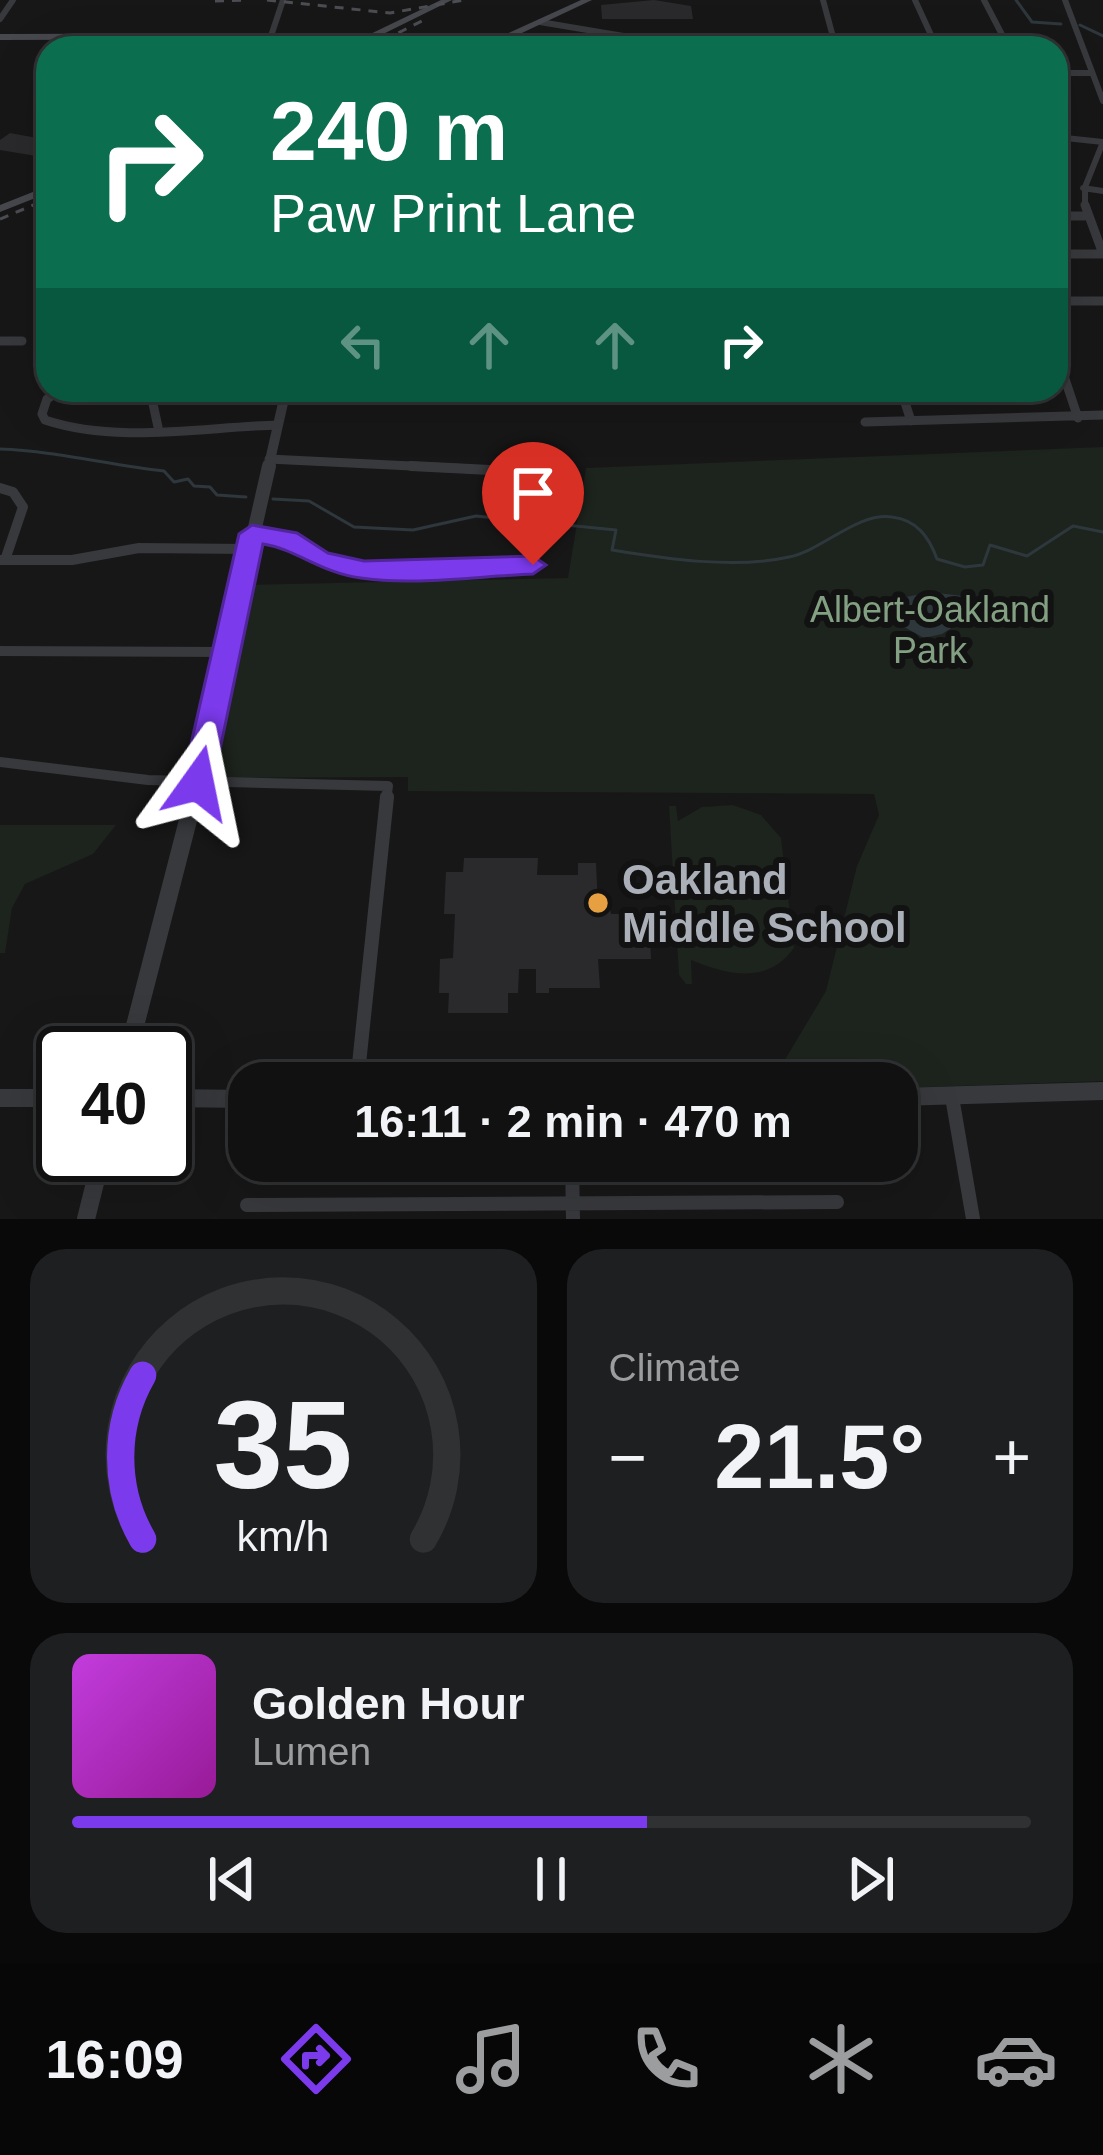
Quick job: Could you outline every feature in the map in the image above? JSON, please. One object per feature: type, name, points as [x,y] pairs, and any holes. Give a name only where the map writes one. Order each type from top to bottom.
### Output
[{"type":"main road","points":[[375,36],[448,0]]},
{"type":"main road","points":[[509,36],[589,0]]},
{"type":"main road","points":[[383,36],[385,30]]},
{"type":"main road","points":[[0,37],[36,37]]},
{"type":"main road","points":[[0,209],[36,194]]},
{"type":"street","points":[[0,19],[13,0]]},
{"type":"street","points":[[271,36],[283,0]]},
{"type":"street","points":[[823,0],[833,36]]},
{"type":"street","points":[[915,0],[932,36]]},
{"type":"street","points":[[984,0],[1003,36]]},
{"type":"street","points":[[1065,0],[1103,101]]},
{"type":"street","points":[[540,22],[623,36]]},
{"type":"street","points":[[1068,73],[1092,73]]},
{"type":"street","points":[[1068,138],[1103,142],[1082,188],[1084,216],[1103,254],[1068,254]]},
{"type":"street","points":[[1082,188],[1103,191]]},
{"type":"street","points":[[1068,216],[1084,216]]},
{"type":"street","points":[[1068,302],[1103,301]]},
{"type":"street","points":[[0,340],[22,340]]},
{"type":"street","points":[[1068,388],[1078,418]]},
{"type":"street","points":[[50,402],[42,414],[53,425],[127,430],[278,425]]},
{"type":"street","points":[[155,402],[158,427]]},
{"type":"street","points":[[135,1026],[198,783],[283,402]]},
{"type":"street","points":[[905,402],[911,421]]},
{"type":"street","points":[[865,422],[1103,415]]},
{"type":"street","points":[[269,459],[530,472]]},
{"type":"street","points":[[0,488],[18,494],[25,504],[24,518],[3,560],[72,560],[139,548],[288,539],[320,560],[364,570],[533,565]]},
{"type":"street","points":[[0,651],[226,652]]},
{"type":"street","points":[[0,763],[198,783],[388,786],[359,1062]]},
{"type":"street","points":[[918,1097],[1103,1091]]},
{"type":"street","points":[[952,1096],[974,1219]]},
{"type":"street","points":[[0,1098],[36,1098]]},
{"type":"street","points":[[192,1098],[228,1099]]},
{"type":"street","points":[[86,1219],[95,1182]]},
{"type":"street","points":[[247,1205],[573,1211],[837,1202]]},
{"type":"green space","name":"Albert-Oakland Park","points":[[1103,447],[1103,1081],[918,1087],[918,1062],[784,1062],[826,991],[857,866],[879,815],[874,794],[408,791],[408,777],[215,778],[208,771],[248,585],[568,578],[586,468]]},
{"type":"green space","points":[[733,805],[761,815],[781,838],[794,948],[772,968],[746,974],[691,960],[692,984],[686,984],[679,975],[669,806],[676,806],[678,821],[702,807]]},
{"type":"green space","points":[[0,825],[116,825],[93,854],[25,884],[12,908],[5,953],[0,953]]},
{"type":"shaded area","points":[[929,592],[963,596],[976,605],[975,613],[942,634],[924,638],[861,603],[863,598],[893,600]]},
{"type":"building","points":[[654,0],[691,6],[693,19],[602,19],[601,5]]},
{"type":"building","points":[[10,133],[36,138],[36,156],[0,150],[0,140]]},
{"type":"building","name":"Oakland Middle School","points":[[464,858],[538,858],[537,875],[578,875],[578,863],[596,863],[598,908],[610,909],[611,914],[649,914],[651,959],[598,959],[600,988],[549,988],[549,993],[536,993],[536,969],[519,969],[518,993],[508,993],[508,1013],[448,1013],[449,993],[439,993],[440,959],[453,958],[455,914],[444,914],[446,872],[463,872]]},
{"type":"waterway","points":[[1016,0],[1032,22],[1061,24]]},
{"type":"waterway","points":[[1080,25],[1103,36]]},
{"type":"waterway","points":[[0,449],[164,471],[174,482],[188,479],[194,486],[210,487],[217,495],[246,497]]},
{"type":"waterway","points":[[273,499],[309,501],[354,527],[413,530],[476,516],[616,530],[612,550],[724,562],[789,557],[879,517],[915,526],[937,559],[965,567],[983,565],[990,545],[1027,556],[1073,526],[1103,532]]},
{"type":"railway","points":[[215,1],[246,0]]},
{"type":"railway","points":[[267,0],[390,13],[464,0]]},
{"type":"railway","points":[[392,36],[428,18]]},
{"type":"railway","points":[[0,219],[36,204]]},
{"type":"place","name":"Oakland Middle School","points":[[598,903]]},
{"type":"route","points":[[198,783],[252,534],[288,539],[320,560],[364,570],[533,565]]}]
